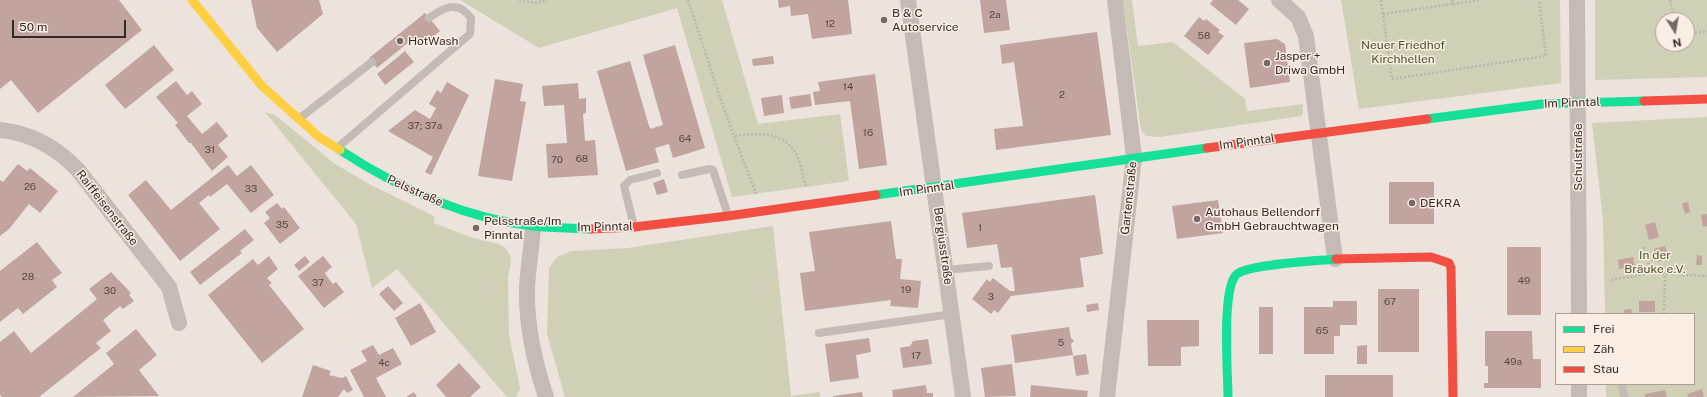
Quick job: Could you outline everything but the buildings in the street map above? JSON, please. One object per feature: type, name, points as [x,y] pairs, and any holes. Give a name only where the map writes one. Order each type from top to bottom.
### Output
[{"type":"main road","name":"Pelsstraße","points":[[192,0],[262,86],[319,137],[373,172],[429,198],[478,215],[533,226]]},
{"type":"main road","name":"Im Pinntal","points":[[533,226],[593,229],[634,227],[728,216],[935,188],[1134,157],[1504,108],[1578,102],[1707,99]]},
{"type":"main road","points":[[1228,397],[1228,297],[1234,278],[1241,272],[1249,269],[1335,259],[1431,257],[1449,263],[1451,268],[1453,397]]},
{"type":"street","name":"Bergiusstraße","points":[[908,0],[963,397]]},
{"type":"street","name":"Gartenstraße","points":[[1107,397],[1134,157],[1115,0]]},
{"type":"street","points":[[1279,0],[1298,17],[1304,29],[1335,259]]},
{"type":"street","name":"Schulstraße","points":[[1577,0],[1579,313]]},
{"type":"street","name":"Raiffeisenstraße","points":[[0,130],[31,137],[49,146],[66,158],[78,170],[169,287],[179,323]]},
{"type":"street","points":[[533,226],[527,288],[530,334],[536,367],[546,397]]},
{"type":"street","points":[[1579,385],[1579,397]]},
{"type":"lane","points":[[336,148],[470,34],[471,18],[465,11],[456,6],[444,7],[429,18]]},
{"type":"lane","points":[[298,119],[372,62]]},
{"type":"lane","points":[[682,175],[708,169],[713,170],[728,216]]},
{"type":"lane","points":[[634,227],[624,186],[630,180],[657,173]]},
{"type":"lane","points":[[946,270],[989,266]]},
{"type":"lane","points":[[819,333],[952,314]]},
{"type":"lane","points":[[1621,385],[1625,397]]},
{"type":"path","points":[[519,0],[536,3],[548,0]]},
{"type":"path","points":[[688,0],[724,109],[755,189],[761,211]]},
{"type":"path","points":[[1381,0],[1392,78],[1546,56],[1539,0]]},
{"type":"path","points":[[1452,0],[1453,4]]},
{"type":"path","points":[[1383,14],[1480,0]]},
{"type":"path","points":[[1670,0],[1673,12]]},
{"type":"path","points":[[1695,33],[1707,31]]},
{"type":"path","points":[[735,136],[756,133],[771,135],[790,145],[797,154],[811,204]]},
{"type":"path","points":[[1644,246],[1651,274]]},
{"type":"path","points":[[1664,313],[1665,273]]},
{"type":"path","points":[[1610,280],[1665,273],[1707,276]]},
{"type":"green space","points":[[460,0],[722,0],[758,124],[840,114],[849,181],[732,197],[677,8],[539,48]]},
{"type":"green space","points":[[1123,0],[1132,0],[1138,46],[1173,42],[1245,99],[1247,111],[1303,104],[1303,113],[1301,116],[1160,137],[1146,136],[1141,130]]},
{"type":"green space","name":"Neuer Friedhof Kirchhellen","points":[[1341,0],[1560,0],[1561,83],[1359,109]]},
{"type":"green space","points":[[1595,0],[1707,0],[1707,77],[1595,80]]},
{"type":"green space","points":[[265,112],[275,115],[335,164],[371,185],[434,216],[434,223],[470,237],[499,244],[505,248],[509,253],[511,260],[508,278],[509,335],[520,389],[516,397],[507,397],[397,269],[372,288],[356,224]]},
{"type":"green space","name":"In der Bräuke e.V.","points":[[1707,117],[1707,397],[1606,397],[1606,385],[1695,385],[1695,313],[1605,313],[1603,220],[1592,123]]},
{"type":"green space","points":[[773,226],[791,396],[820,392],[820,397],[565,397],[547,334],[549,268],[557,257],[572,251],[628,248]]},
{"type":"traffic: fast","points":[[1427,119],[1542,104],[1644,101]]},
{"type":"traffic: fast","points":[[876,195],[1207,148]]},
{"type":"traffic: fast","points":[[340,150],[408,189],[482,216],[533,226],[591,229]]},
{"type":"traffic: fast","points":[[1228,397],[1226,332],[1227,313],[1232,282],[1237,274],[1269,265],[1336,259]]},
{"type":"traffic: slow","points":[[192,0],[262,86],[319,137],[340,150]]},
{"type":"traffic: jam","points":[[1644,101],[1707,99]]},
{"type":"traffic: jam","points":[[1207,148],[1427,119]]},
{"type":"traffic: jam","points":[[591,229],[634,227],[728,216],[876,195]]},
{"type":"traffic: jam","points":[[1336,259],[1431,257],[1449,263],[1451,268],[1453,397]]},
{"type":"place","name":"B & C Autoservice","points":[[884,20]]},
{"type":"place","name":"HotWash","points":[[400,41]]},
{"type":"place","name":"Jasper + Driwa GmbH","points":[[1267,63]]},
{"type":"place","name":"DEKRA","points":[[1412,203]]},
{"type":"place","name":"Autohaus Bellendorf GmbH Gebrauchtwagen","points":[[1197,219]]},
{"type":"place","name":"Pelsstraße/Im Pinntal","points":[[476,228]]}]
